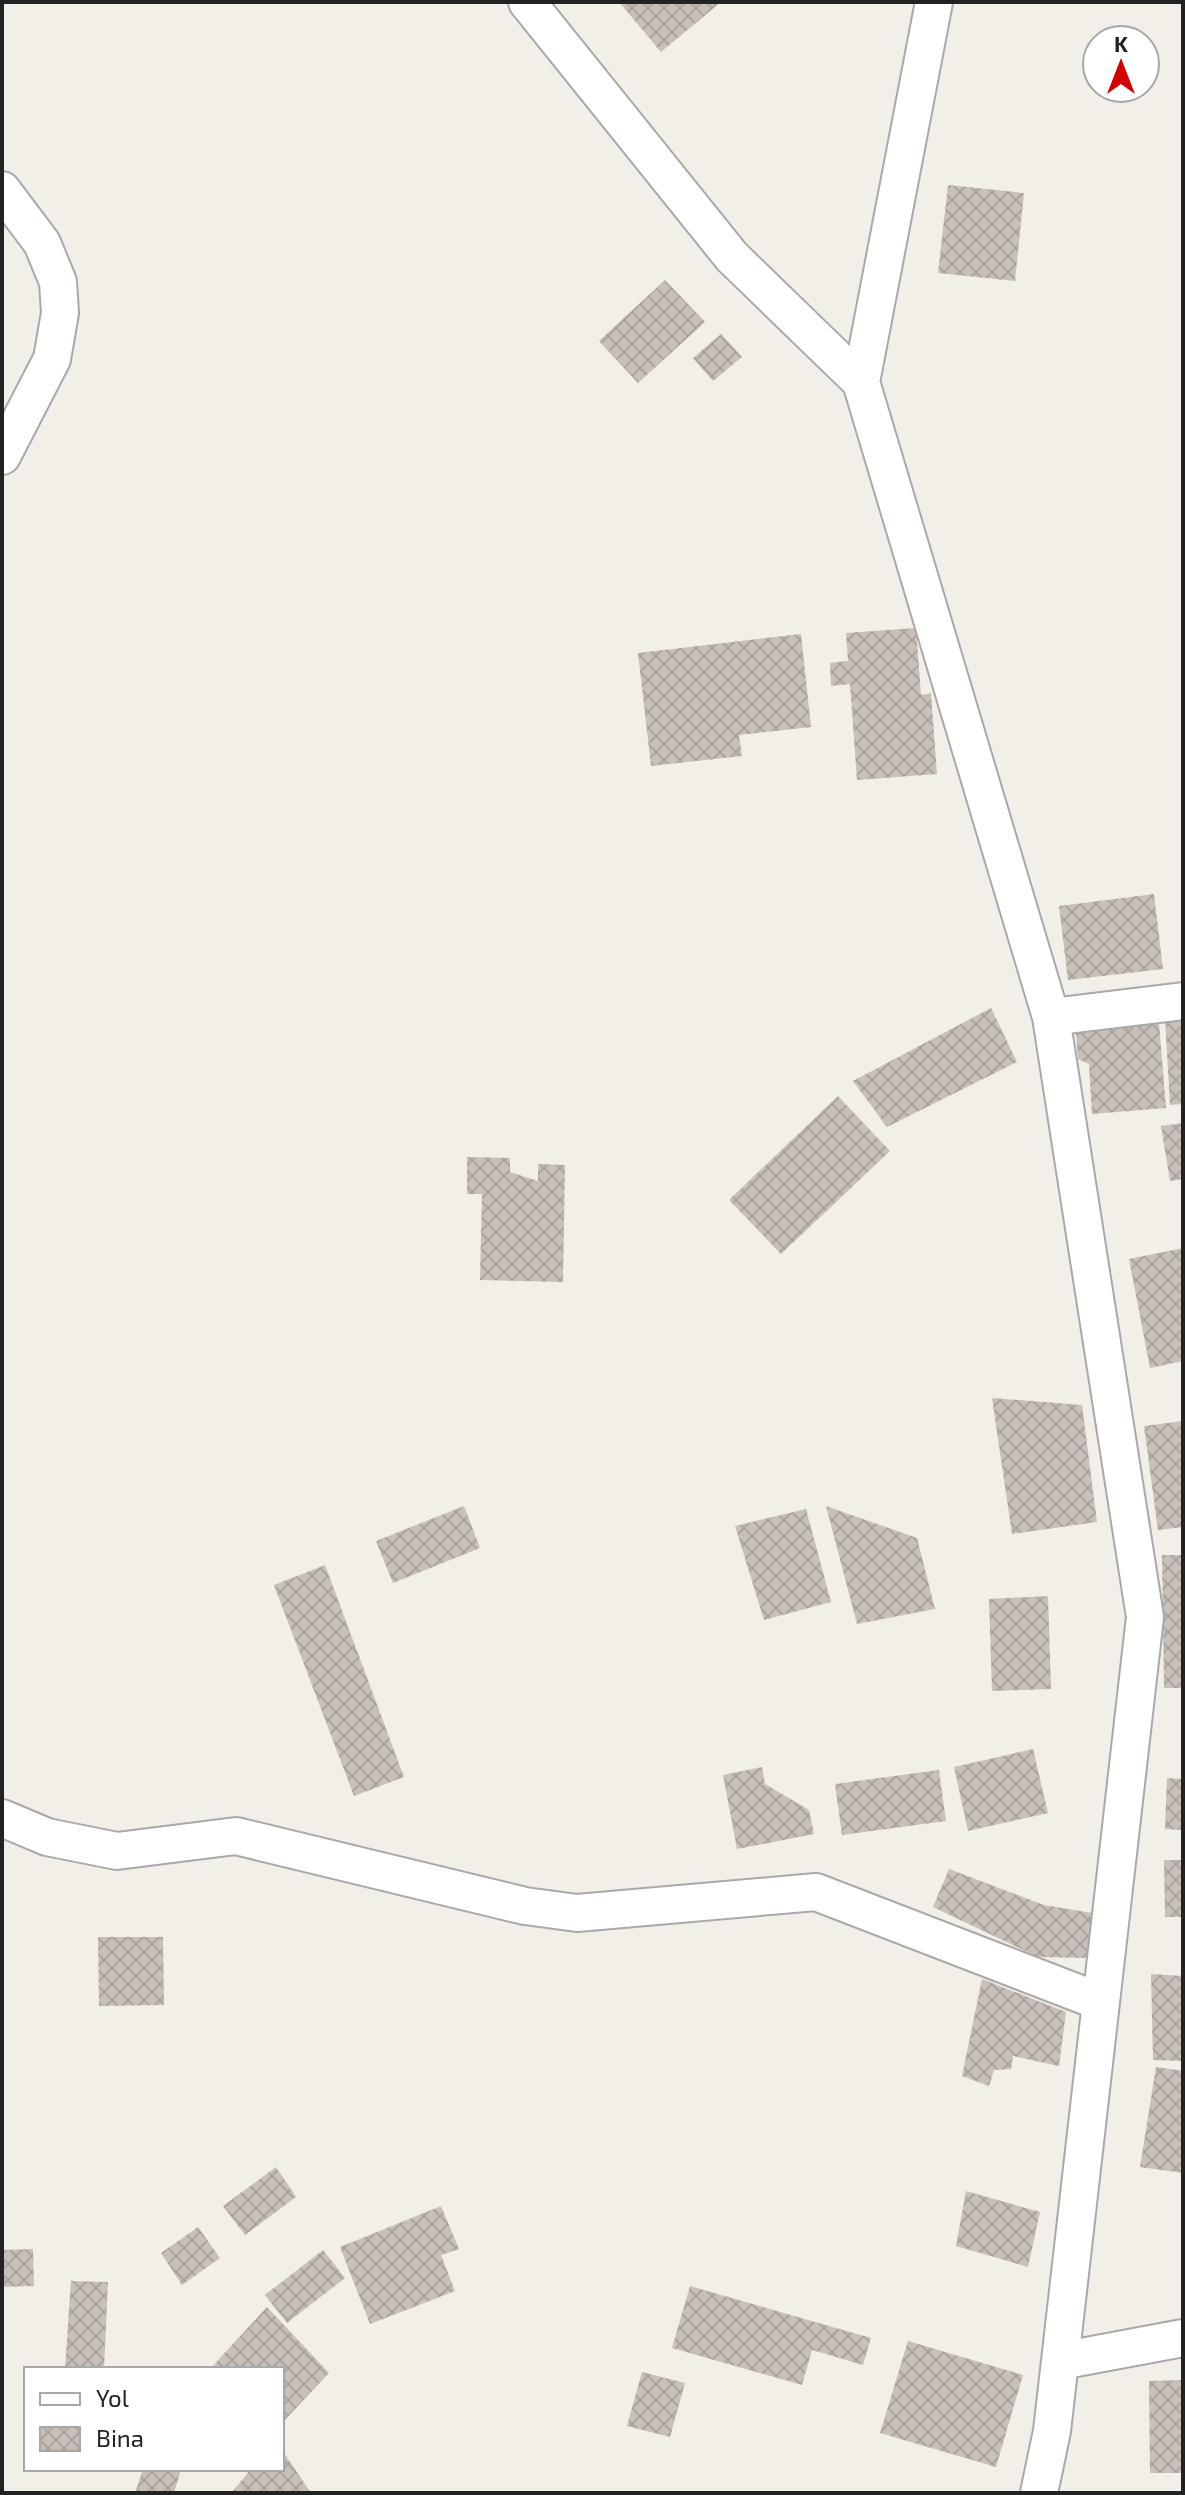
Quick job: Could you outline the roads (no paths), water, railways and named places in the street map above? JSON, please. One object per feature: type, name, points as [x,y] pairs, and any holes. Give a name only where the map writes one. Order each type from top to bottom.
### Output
[{"type":"street","points":[[527,2],[732,257],[861,382]]},
{"type":"street","points":[[934,2],[861,382],[1051,1017],[1145,1617],[1052,2431],[1039,2493]]},
{"type":"street","points":[[2,190],[42,243],[58,282],[60,313],[52,359],[2,456]]},
{"type":"street","points":[[1051,1017],[1183,1001]]},
{"type":"street","points":[[2,1818],[47,1837],[117,1851],[236,1836],[525,1906],[577,1913],[816,1892],[1101,2002]]},
{"type":"street","points":[[1060,2361],[1183,2338]]}]
